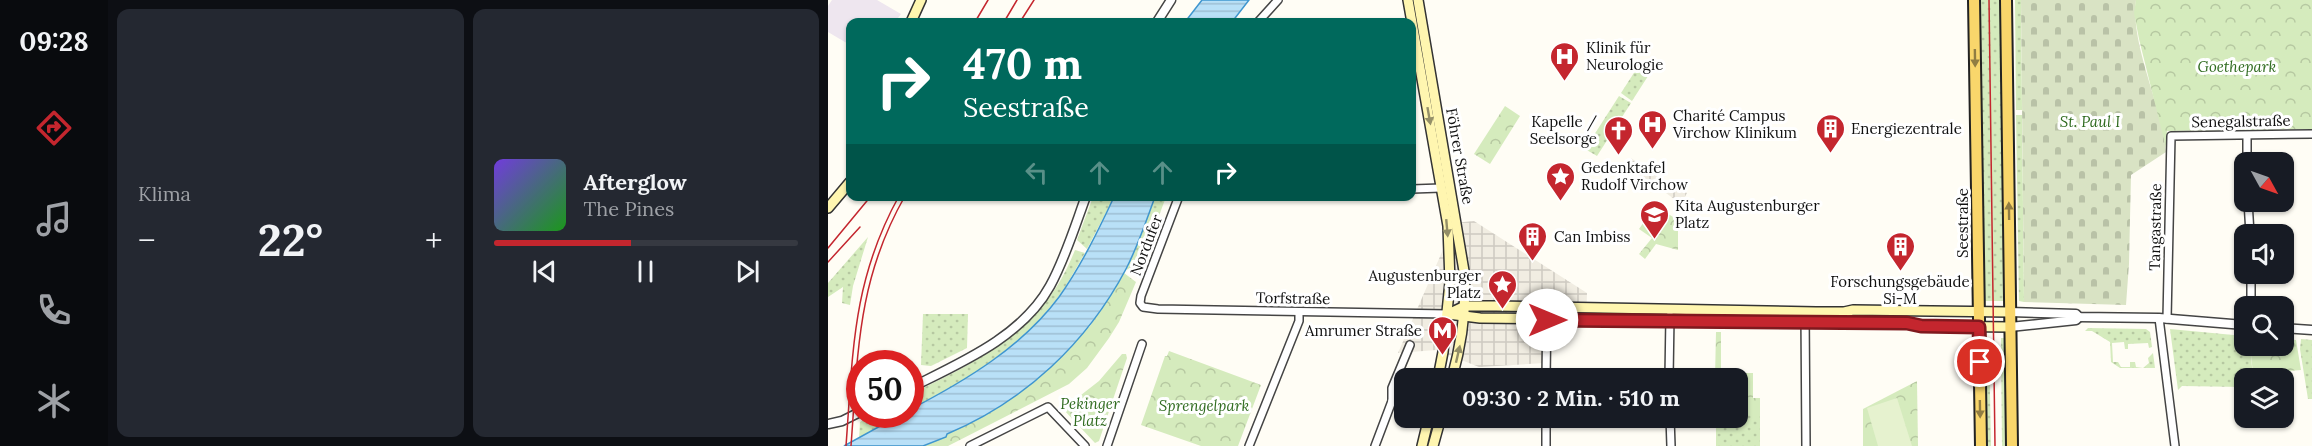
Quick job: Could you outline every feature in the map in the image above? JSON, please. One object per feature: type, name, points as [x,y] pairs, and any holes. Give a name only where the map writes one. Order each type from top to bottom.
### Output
[{"type":"main road","points":[[913,18],[921,0]]},
{"type":"main road","name":"Föhrer Straße","points":[[1408,0],[1410,18]]},
{"type":"main road","name":"Föhrer Straße","points":[[1418,0],[1463,261],[1465,306],[1455,368]]},
{"type":"main road","name":"Seestraße","points":[[1974,0],[1981,446]]},
{"type":"main road","points":[[2006,0],[2012,446]]},
{"type":"main road","name":"Föhrer Straße","points":[[1416,69],[1448,226],[1450,282],[1448,314],[1440,368]]},
{"type":"main road","points":[[828,208],[846,187]]},
{"type":"main road","points":[[1448,314],[1465,306],[1670,315],[1805,317],[1907,323],[1921,326],[2010,327]]},
{"type":"main road","points":[[1805,317],[1853,310],[2010,312]]},
{"type":"main road","points":[[1448,314],[1464,318],[1547,320],[1670,315]]},
{"type":"main road","points":[[1422,446],[1426,428]]},
{"type":"main road","points":[[1433,446],[1438,428]]},
{"type":"street","points":[[1160,18],[1171,0]]},
{"type":"street","points":[[1262,18],[1278,0]]},
{"type":"street","name":"Senegalstraße","points":[[2171,136],[2312,134]]},
{"type":"street","name":"Tangastraße","points":[[2171,136],[2163,318],[2175,446]]},
{"type":"street","points":[[2247,136],[2247,152]]},
{"type":"street","points":[[1416,189],[1441,188]]},
{"type":"street","points":[[924,381],[972,356],[1014,327],[1036,305],[1053,279],[1084,201]]},
{"type":"street","name":"Nordufer","points":[[1140,303],[1177,201]]},
{"type":"street","name":"Torfstraße","points":[[1140,303],[1143,307],[1158,309],[1448,314]]},
{"type":"street","points":[[1546,368],[1547,308]]},
{"type":"street","points":[[1249,446],[1299,321],[1299,312]]},
{"type":"street","points":[[2010,312],[2076,314],[2079,317],[2163,318],[2234,324]]},
{"type":"street","points":[[2045,312],[2045,322]]},
{"type":"street","points":[[1669,368],[1670,315]]},
{"type":"street","points":[[1805,317],[1806,446]]},
{"type":"street","points":[[2010,327],[2076,320],[2079,317]]},
{"type":"street","points":[[2294,329],[2312,330]]},
{"type":"street","points":[[1107,446],[1142,345]]},
{"type":"street","points":[[1375,446],[1392,401],[1392,388],[1410,345]]},
{"type":"street","points":[[970,446],[1048,407],[1085,446]]},
{"type":"street","points":[[828,424],[846,419]]},
{"type":"street","points":[[1546,428],[1546,446]]},
{"type":"street","points":[[1670,428],[1671,446]]},
{"type":"shaded area","points":[[832,0],[877,0],[901,14],[898,18],[846,18],[846,43],[828,32],[828,6]]},
{"type":"shaded area","points":[[1631,158],[1687,193],[1681,204],[1655,185],[1654,187],[1636,176],[1637,173],[1626,166]]},
{"type":"shaded area","name":"Augustenburger Platz","points":[[1474,221],[1587,293],[1586,325],[1555,325],[1545,335],[1545,363],[1479,367],[1436,350],[1398,353],[1445,245],[1443,224]]},
{"type":"green space","points":[[1979,0],[2002,0],[2006,301],[1983,301]]},
{"type":"green space","points":[[2015,0],[2021,0],[2022,110],[2016,110]]},
{"type":"green space","name":"St. Paul I","points":[[2021,0],[2136,0],[2135,18],[2138,36],[2159,115],[2166,152],[2131,175],[2126,305],[2024,302]]},
{"type":"green space","name":"Goethepark","points":[[2136,0],[2312,0],[2312,129],[2167,131],[2166,148],[2139,39],[2134,13]]},
{"type":"green space","points":[[1639,65],[1650,73],[1632,101],[1621,93]]},
{"type":"green space","points":[[1619,96],[1631,103],[1597,156],[1585,149]]},
{"type":"green space","points":[[1505,106],[1520,116],[1490,164],[1474,154]]},
{"type":"green space","points":[[2016,115],[2022,115],[2024,302],[2019,301]]},
{"type":"green space","points":[[1092,201],[1112,201],[1087,249],[1077,240]]},
{"type":"green space","points":[[1153,201],[1165,201],[1138,272],[1126,269]]},
{"type":"green space","points":[[1655,206],[1678,220],[1678,250],[1656,244],[1645,259],[1639,254],[1652,238],[1639,229]]},
{"type":"green space","points":[[868,237],[853,286],[850,305],[842,303],[843,287],[828,297],[828,283]]},
{"type":"green space","points":[[1075,250],[1085,253],[1058,297],[1027,332],[991,361],[952,387],[924,402],[924,388],[963,368],[1008,339],[1046,302],[1062,278]]},
{"type":"green space","points":[[1124,273],[1136,282],[1119,322],[1087,368],[1069,384],[948,446],[923,446],[993,411],[1090,326]]},
{"type":"green space","points":[[923,314],[968,314],[967,348],[931,366],[924,365],[924,350],[922,350]]},
{"type":"green space","points":[[2088,328],[2146,329],[2150,332],[2152,347],[2149,348],[2148,343],[2128,344],[2128,349],[2125,349],[2124,342],[2112,343],[2113,362],[2118,362],[2121,367],[2130,367],[2130,362],[2135,362],[2136,367],[2143,368],[2120,368],[2111,362],[2110,342],[2092,331],[2085,331]]},
{"type":"green space","points":[[2170,329],[2234,335],[2234,356],[2251,356],[2252,368],[2234,368],[2234,387],[2182,386],[2178,390]]},
{"type":"green space","points":[[1716,332],[1721,332],[1721,368],[1715,368]]},
{"type":"green space","points":[[2001,338],[2006,338],[2008,446],[2002,446]]},
{"type":"green space","points":[[1983,339],[1989,339],[1991,446],[1985,446]]},
{"type":"green space","points":[[2301,339],[2312,340],[2312,399],[2308,399],[2300,349]]},
{"type":"green space","points":[[2294,340],[2296,340],[2301,370],[2252,368],[2251,356],[2294,356]]},
{"type":"green space","name":"Sprengelpark","points":[[1169,351],[1261,385],[1238,446],[1201,446],[1141,425],[1165,356]]},
{"type":"green space","points":[[2153,353],[2155,368],[2143,368],[2149,363],[2148,358]]},
{"type":"green space","name":"Pekinger Platz","points":[[1122,354],[1126,354],[1127,358],[1099,441],[1095,443],[1063,409],[1099,381]]},
{"type":"green space","points":[[1748,373],[1753,373],[1753,398],[1760,398],[1760,413],[1748,413]]},
{"type":"green space","points":[[1917,381],[1918,446],[1863,446],[1863,409]]},
{"type":"green space","points":[[1897,398],[1912,446],[1878,446],[1867,408]]},
{"type":"green space","points":[[1748,413],[1760,413],[1760,446],[1716,446],[1716,428],[1748,428]]},
{"type":"green space","points":[[860,428],[878,428],[859,439]]},
{"type":"water","points":[[1202,0],[1249,0],[1235,18],[1188,18]]},
{"type":"water","points":[[1112,201],[1153,201],[1126,269],[1110,296],[1073,345],[1027,387],[975,421],[947,434],[946,437],[923,446],[844,446],[877,428],[924,428],[924,402],[952,387],[1010,347],[1044,315],[1067,285],[1089,248]]},
{"type":"tram line","points":[[1023,18],[1034,0]]},
{"type":"tram line","points":[[1989,0],[1995,446]]},
{"type":"tram line","points":[[851,446],[859,349],[869,288],[877,258],[902,201]]},
{"type":"tram line","points":[[828,262],[860,227]]},
{"type":"railway","points":[[977,18],[988,0]]},
{"type":"railway","points":[[1006,18],[1017,0]]},
{"type":"railway","points":[[828,248],[867,201]]},
{"type":"railway","points":[[846,446],[853,348],[863,288],[872,258],[897,201]]},
{"type":"place","name":"Klinik für Neurologie","points":[[1565,82]]},
{"type":"place","name":"Charité Campus Virchow Klinikum","points":[[1652,150]]},
{"type":"place","name":"Energiezentrale","points":[[1830,154]]},
{"type":"place","name":"Kapelle / Seelsorge","points":[[1618,156]]},
{"type":"place","name":"Gedenktafel Rudolf Virchow","points":[[1560,202]]},
{"type":"place","name":"Kita Augustenburger Platz","points":[[1654,240]]},
{"type":"place","name":"Can Imbiss","points":[[1533,262]]},
{"type":"place","name":"Forschungsgebäude Si-M","points":[[1900,272]]},
{"type":"place","name":"Augustenburger Platz","points":[[1502,310]]},
{"type":"place","name":"Amrumer Straße","points":[[1443,356]]},
{"type":"route","points":[[1547,320],[1907,323],[1921,326],[1979,327],[1980,362]]}]
